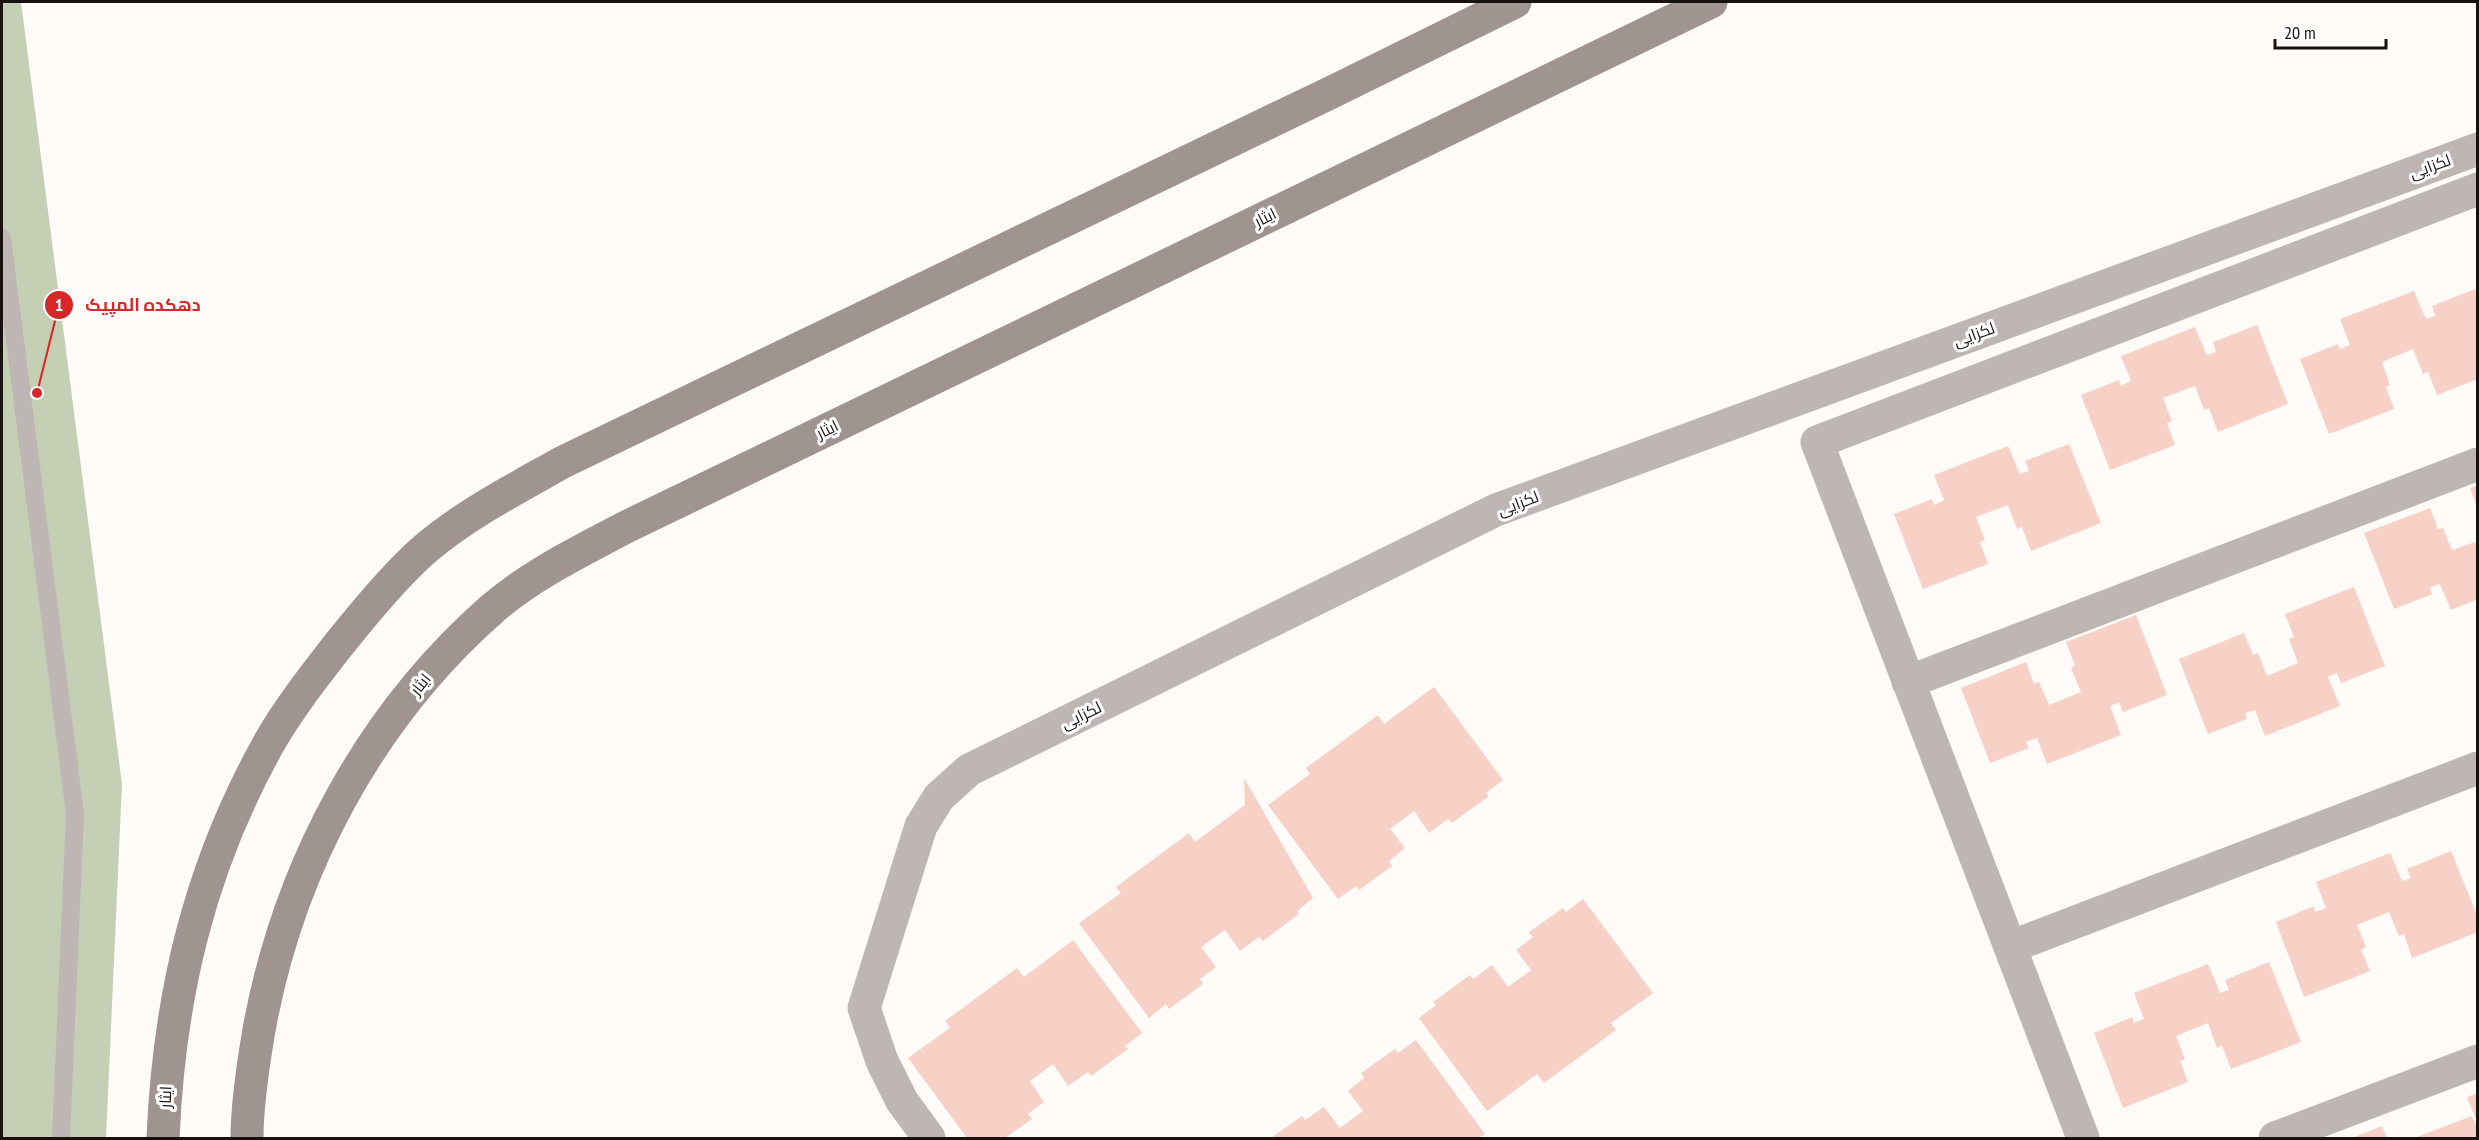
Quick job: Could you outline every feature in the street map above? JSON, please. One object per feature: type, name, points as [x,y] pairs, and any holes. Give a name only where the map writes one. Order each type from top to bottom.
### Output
[{"type":"street","name":"ایثار","points":[[163,1138],[166,1075],[180,978],[201,897],[232,817],[270,742],[314,676],[363,614],[425,549],[488,505],[563,462],[1515,2]]},
{"type":"street","name":"ایثار","points":[[247,1138],[253,1062],[267,986],[286,921],[312,857],[343,792],[386,725],[438,662],[494,608],[553,566],[624,528],[1711,2]]},
{"type":"street","name":"لکزایی","points":[[929,1138],[902,1101],[882,1061],[864,1008],[921,826],[939,797],[969,770],[1496,510],[2478,149]]},
{"type":"street","points":[[2083,1138],[1817,442],[2478,189]]},
{"type":"street","points":[[1908,682],[2478,464]]},
{"type":"street","points":[[2010,947],[2478,768]]},
{"type":"street","points":[[2275,1138],[2478,1061]]},
{"type":"lane","points":[[2,238],[8,345],[75,814],[62,1138]]},
{"type":"green space","points":[[2,2],[21,2],[122,784],[106,1138],[2,1138]]},
{"type":"building","points":[[2475,289],[2478,295],[2478,379],[2437,395],[2428,372],[2423,374],[2413,349],[2382,362],[2390,385],[2386,387],[2394,409],[2329,434],[2300,359],[2338,344],[2340,349],[2350,345],[2340,319],[2414,291],[2426,319],[2435,316],[2432,306]]},
{"type":"building","points":[[2257,325],[2288,404],[2218,432],[2209,408],[2204,410],[2195,386],[2163,398],[2172,421],[2167,423],[2175,445],[2110,470],[2081,395],[2119,380],[2121,386],[2131,381],[2121,356],[2195,327],[2207,355],[2216,352],[2213,342]]},
{"type":"building","points":[[2069,444],[2101,523],[2031,551],[2022,527],[2017,529],[2008,505],[1976,517],[1985,540],[1980,542],[1988,564],[1923,589],[1894,514],[1932,499],[1934,505],[1944,500],[1934,475],[2008,446],[2020,474],[2029,471],[2025,461]]},
{"type":"building","points":[[2478,485],[2478,507],[2477,507],[2470,488]]},
{"type":"building","points":[[2430,508],[2438,529],[2443,528],[2452,550],[2478,541],[2478,599],[2451,610],[2440,584],[2430,588],[2432,594],[2394,609],[2364,533]]},
{"type":"building","points":[[2354,587],[2385,666],[2341,683],[2337,673],[2328,677],[2340,706],[2265,736],[2255,710],[2245,713],[2247,719],[2208,734],[2179,659],[2244,633],[2253,655],[2258,653],[2267,676],[2298,663],[2289,639],[2294,637],[2285,614]]},
{"type":"building","points":[[2136,615],[2167,695],[2123,712],[2119,702],[2110,706],[2121,735],[2047,764],[2037,738],[2026,742],[2029,748],[1990,763],[1961,688],[2026,662],[2034,684],[2039,682],[2049,705],[2081,692],[2071,668],[2075,666],[2066,642]]},
{"type":"building","points":[[1434,687],[1503,780],[1486,793],[1489,796],[1452,823],[1448,819],[1429,833],[1414,811],[1390,829],[1405,848],[1389,861],[1392,866],[1359,890],[1356,886],[1338,899],[1268,805],[1310,774],[1306,768],[1378,715],[1384,724]]},
{"type":"building","points":[[1244,778],[1313,898],[1297,911],[1299,914],[1263,941],[1259,937],[1240,951],[1225,930],[1201,947],[1216,967],[1200,979],[1203,984],[1169,1009],[1166,1004],[1149,1018],[1079,923],[1121,893],[1116,887],[1189,833],[1195,842],[1245,805]]},
{"type":"building","points":[[2451,851],[2478,918],[2478,932],[2412,958],[2404,934],[2399,936],[2389,912],[2357,925],[2366,947],[2361,950],[2370,971],[2304,997],[2276,922],[2314,906],[2315,912],[2326,908],[2316,882],[2390,853],[2402,881],[2411,878],[2407,869]]},
{"type":"building","points":[[1583,899],[1653,993],[1611,1023],[1616,1030],[1544,1083],[1537,1074],[1487,1111],[1419,1018],[1436,1005],[1433,1002],[1470,975],[1473,979],[1492,965],[1508,987],[1531,970],[1516,950],[1533,937],[1529,932],[1563,908],[1566,912]]},
{"type":"building","points":[[1073,940],[1142,1033],[1125,1046],[1128,1049],[1091,1076],[1088,1072],[1068,1086],[1053,1064],[1030,1081],[1044,1102],[1028,1114],[1032,1119],[1005,1138],[967,1138],[908,1058],[950,1028],[945,1021],[1017,968],[1024,977]]},
{"type":"building","points":[[2269,962],[2301,1042],[2231,1069],[2222,1046],[2217,1048],[2208,1023],[2176,1036],[2185,1059],[2180,1061],[2188,1082],[2123,1108],[2094,1033],[2132,1017],[2134,1023],[2144,1019],[2134,993],[2208,964],[2220,993],[2229,990],[2225,980]]},
{"type":"building","points":[[1416,1040],[1485,1134],[1479,1138],[1271,1138],[1302,1116],[1305,1120],[1324,1107],[1340,1128],[1363,1111],[1348,1091],[1364,1078],[1361,1073],[1395,1049],[1398,1053]]},
{"type":"building","points":[[2478,1093],[2478,1122],[2477,1122],[2467,1097]]},
{"type":"building","points":[[2472,1116],[2478,1129],[2478,1138],[2414,1138]]},
{"type":"building","points":[[2382,1126],[2387,1138],[2352,1138]]},
{"type":"place","name":"دهکده المپیک","points":[[37,393]]}]
